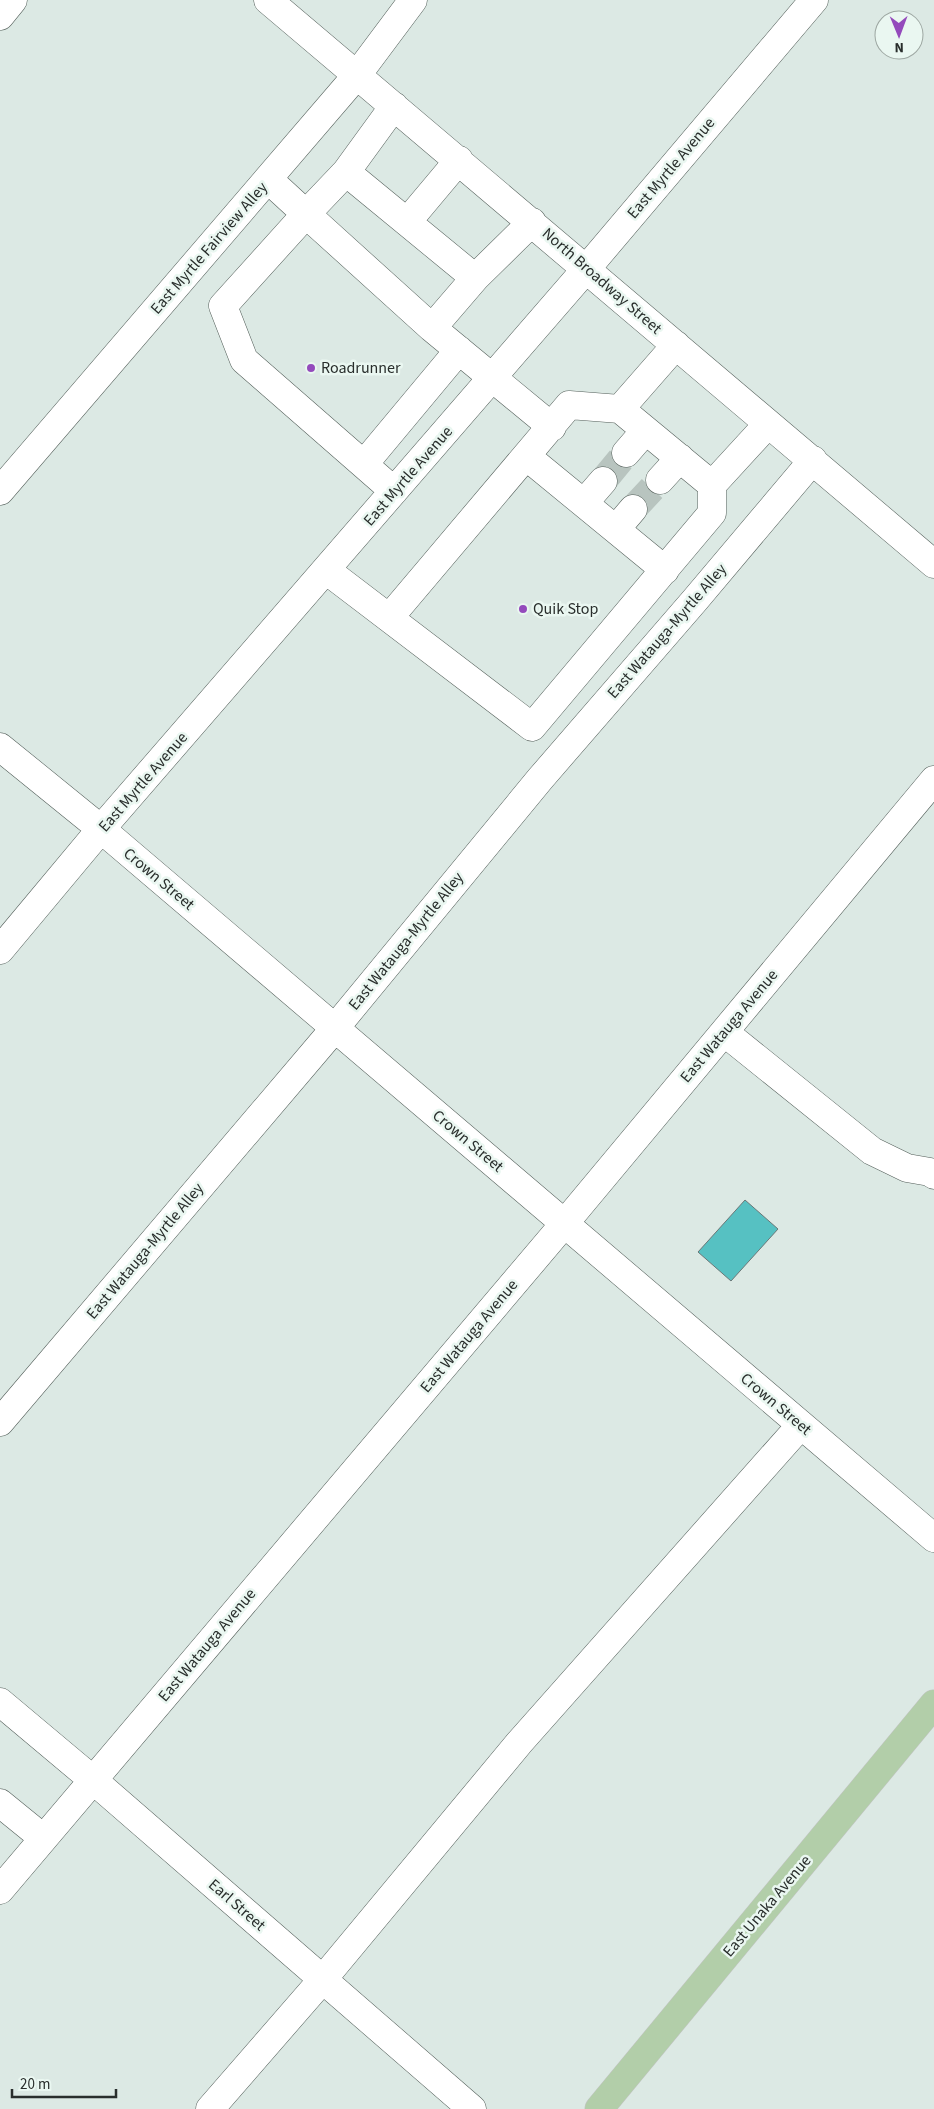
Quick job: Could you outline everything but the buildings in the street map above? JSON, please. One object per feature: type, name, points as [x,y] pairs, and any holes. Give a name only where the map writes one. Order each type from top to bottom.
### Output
[{"type":"main road","name":"East Unaka Avenue","points":[[599,2109],[934,1704]]},
{"type":"street","points":[[0,16],[13,0]]},
{"type":"street","name":"North Broadway Street","points":[[268,0],[587,268],[934,564]]},
{"type":"street","name":"East Myrtle Fairview Alley","points":[[0,491],[357,75],[413,0]]},
{"type":"street","name":"East Myrtle Avenue","points":[[0,950],[101,829],[587,268],[814,0]]},
{"type":"street","points":[[394,106],[346,172],[223,306],[244,360],[394,490]]},
{"type":"street","points":[[407,222],[459,160]]},
{"type":"street","points":[[346,172],[475,278]]},
{"type":"street","points":[[268,178],[432,328],[552,427]]},
{"type":"street","points":[[432,328],[475,278],[532,222]]},
{"type":"street","points":[[620,409],[676,345]]},
{"type":"street","points":[[364,464],[459,350]]},
{"type":"street","points":[[389,618],[570,406],[620,409],[712,485]]},
{"type":"street","points":[[326,570],[532,727],[712,513],[712,485],[768,424]]},
{"type":"street","points":[[626,453],[645,431]]},
{"type":"street","points":[[526,456],[665,570]]},
{"type":"street","points":[[660,480],[680,458]]},
{"type":"street","name":"East Watauga-Myrtle Alley","points":[[0,1422],[334,1028],[540,779],[813,460]]},
{"type":"street","points":[[584,503],[602,481]]},
{"type":"street","points":[[616,529],[633,509]]},
{"type":"street","name":"Crown Street","points":[[0,747],[101,829],[934,1538]]},
{"type":"street","name":"East Watauga Avenue","points":[[0,1890],[564,1224],[934,780]]},
{"type":"street","points":[[724,1032],[872,1151],[907,1168],[933,1168]]},
{"type":"street","points":[[210,2109],[323,1979],[518,1743],[801,1425]]},
{"type":"street","name":"Earl Street","points":[[0,1702],[472,2109]]},
{"type":"street","points":[[0,1803],[43,1838]]},
{"type":"tunnel","points":[[603,481],[626,453]]},
{"type":"tunnel","points":[[633,509],[660,480]]},
{"type":"place","name":"Roadrunner","points":[[311,368]]},
{"type":"place","name":"Quik Stop","points":[[523,609]]}]
